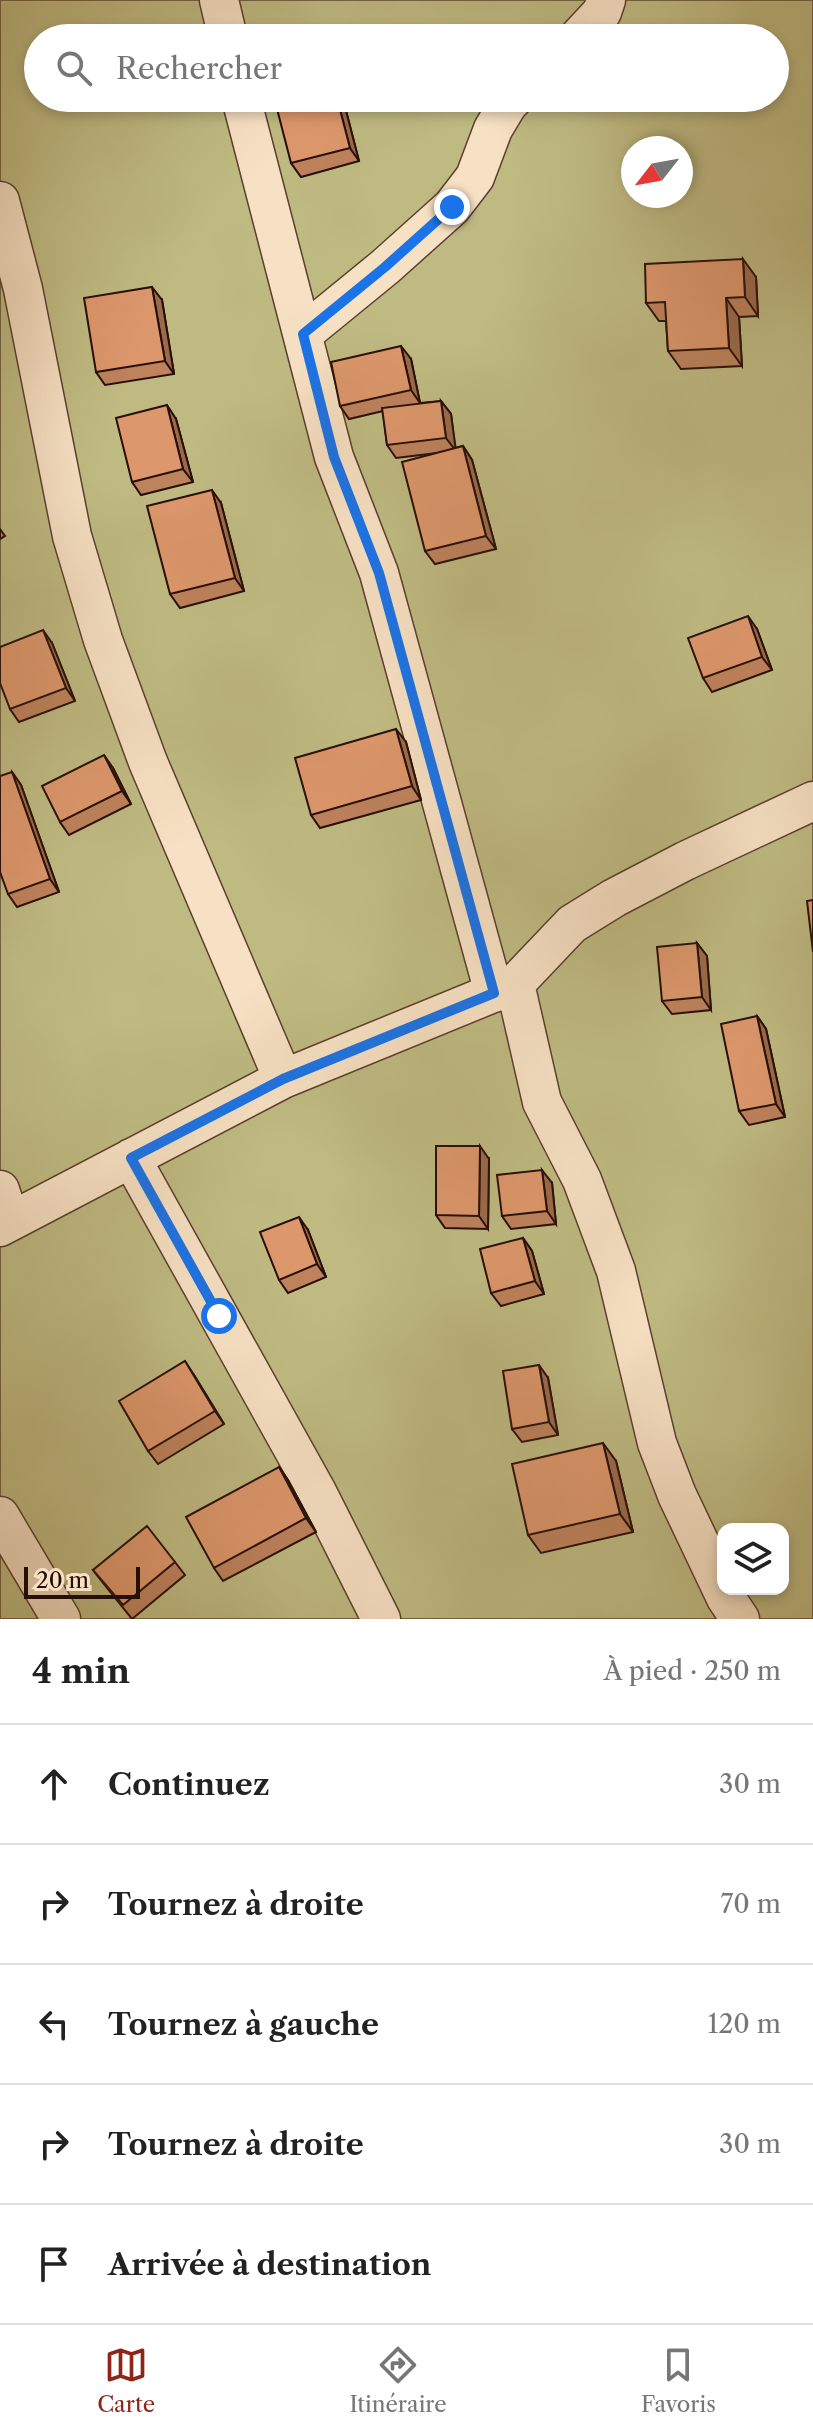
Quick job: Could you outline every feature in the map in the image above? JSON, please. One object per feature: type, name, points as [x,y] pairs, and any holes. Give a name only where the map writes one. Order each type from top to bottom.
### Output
[{"type":"street","points":[[219,0],[225,24]]},
{"type":"street","points":[[591,24],[602,12],[606,0]]},
{"type":"street","points":[[245,112],[334,457],[379,573],[504,988],[542,1102],[582,1180],[616,1271],[657,1443],[713,1572],[740,1619]]},
{"type":"street","points":[[303,334],[452,207],[475,177],[493,129],[503,112]]},
{"type":"street","points":[[0,201],[23,289],[72,536],[103,640],[148,762],[283,1079]]},
{"type":"street","points":[[3,1212],[131,1158],[283,1079],[504,988],[572,924],[685,861],[813,801]]},
{"type":"street","points":[[131,1158],[317,1492],[381,1619]]},
{"type":"street","points":[[0,1516],[61,1619]]},
{"type":"shaded area","points":[[0,0],[813,0],[813,1619],[0,1619]]},
{"type":"building","points":[[278,112],[341,112],[350,148],[291,163]]},
{"type":"building","points":[[743,259],[745,297],[726,298],[729,348],[668,351],[665,302],[646,303],[645,264]]},
{"type":"building","points":[[152,287],[165,361],[96,372],[84,298]]},
{"type":"building","points":[[401,346],[411,390],[340,406],[331,362]]},
{"type":"building","points":[[441,401],[446,438],[387,445],[382,408]]},
{"type":"building","points":[[167,405],[183,469],[132,482],[116,418]]},
{"type":"building","points":[[463,446],[486,536],[425,551],[402,462]]},
{"type":"building","points":[[212,490],[235,578],[170,594],[147,506]]},
{"type":"building","points":[[748,616],[762,657],[703,678],[688,638]]},
{"type":"building","points":[[43,630],[66,688],[10,709],[0,683],[0,647]]},
{"type":"building","points":[[396,729],[412,786],[311,815],[295,758]]},
{"type":"building","points":[[104,755],[122,791],[60,822],[42,786]]},
{"type":"building","points":[[12,772],[50,879],[8,894],[0,872],[0,776]]},
{"type":"building","points":[[813,900],[813,952],[807,901]]},
{"type":"building","points":[[697,943],[702,997],[662,1001],[657,947]]},
{"type":"building","points":[[757,1016],[776,1104],[739,1111],[721,1024]]},
{"type":"building","points":[[436,1146],[480,1146],[479,1216],[436,1215]]},
{"type":"building","points":[[542,1170],[547,1211],[502,1216],[497,1175]]},
{"type":"building","points":[[299,1217],[317,1264],[279,1280],[260,1232]]},
{"type":"building","points":[[523,1238],[535,1281],[491,1293],[480,1249]]},
{"type":"building","points":[[185,1361],[215,1411],[148,1451],[119,1401]]},
{"type":"building","points":[[539,1365],[549,1422],[512,1429],[503,1371]]},
{"type":"building","points":[[603,1443],[620,1514],[528,1535],[512,1464]]},
{"type":"building","points":[[279,1467],[306,1518],[214,1568],[186,1517]]},
{"type":"building","points":[[147,1526],[175,1562],[123,1605],[93,1570]]},
{"type":"route","points":[[219,1316],[131,1158],[283,1079],[494,993],[379,573],[334,457],[303,334],[452,207]]}]
